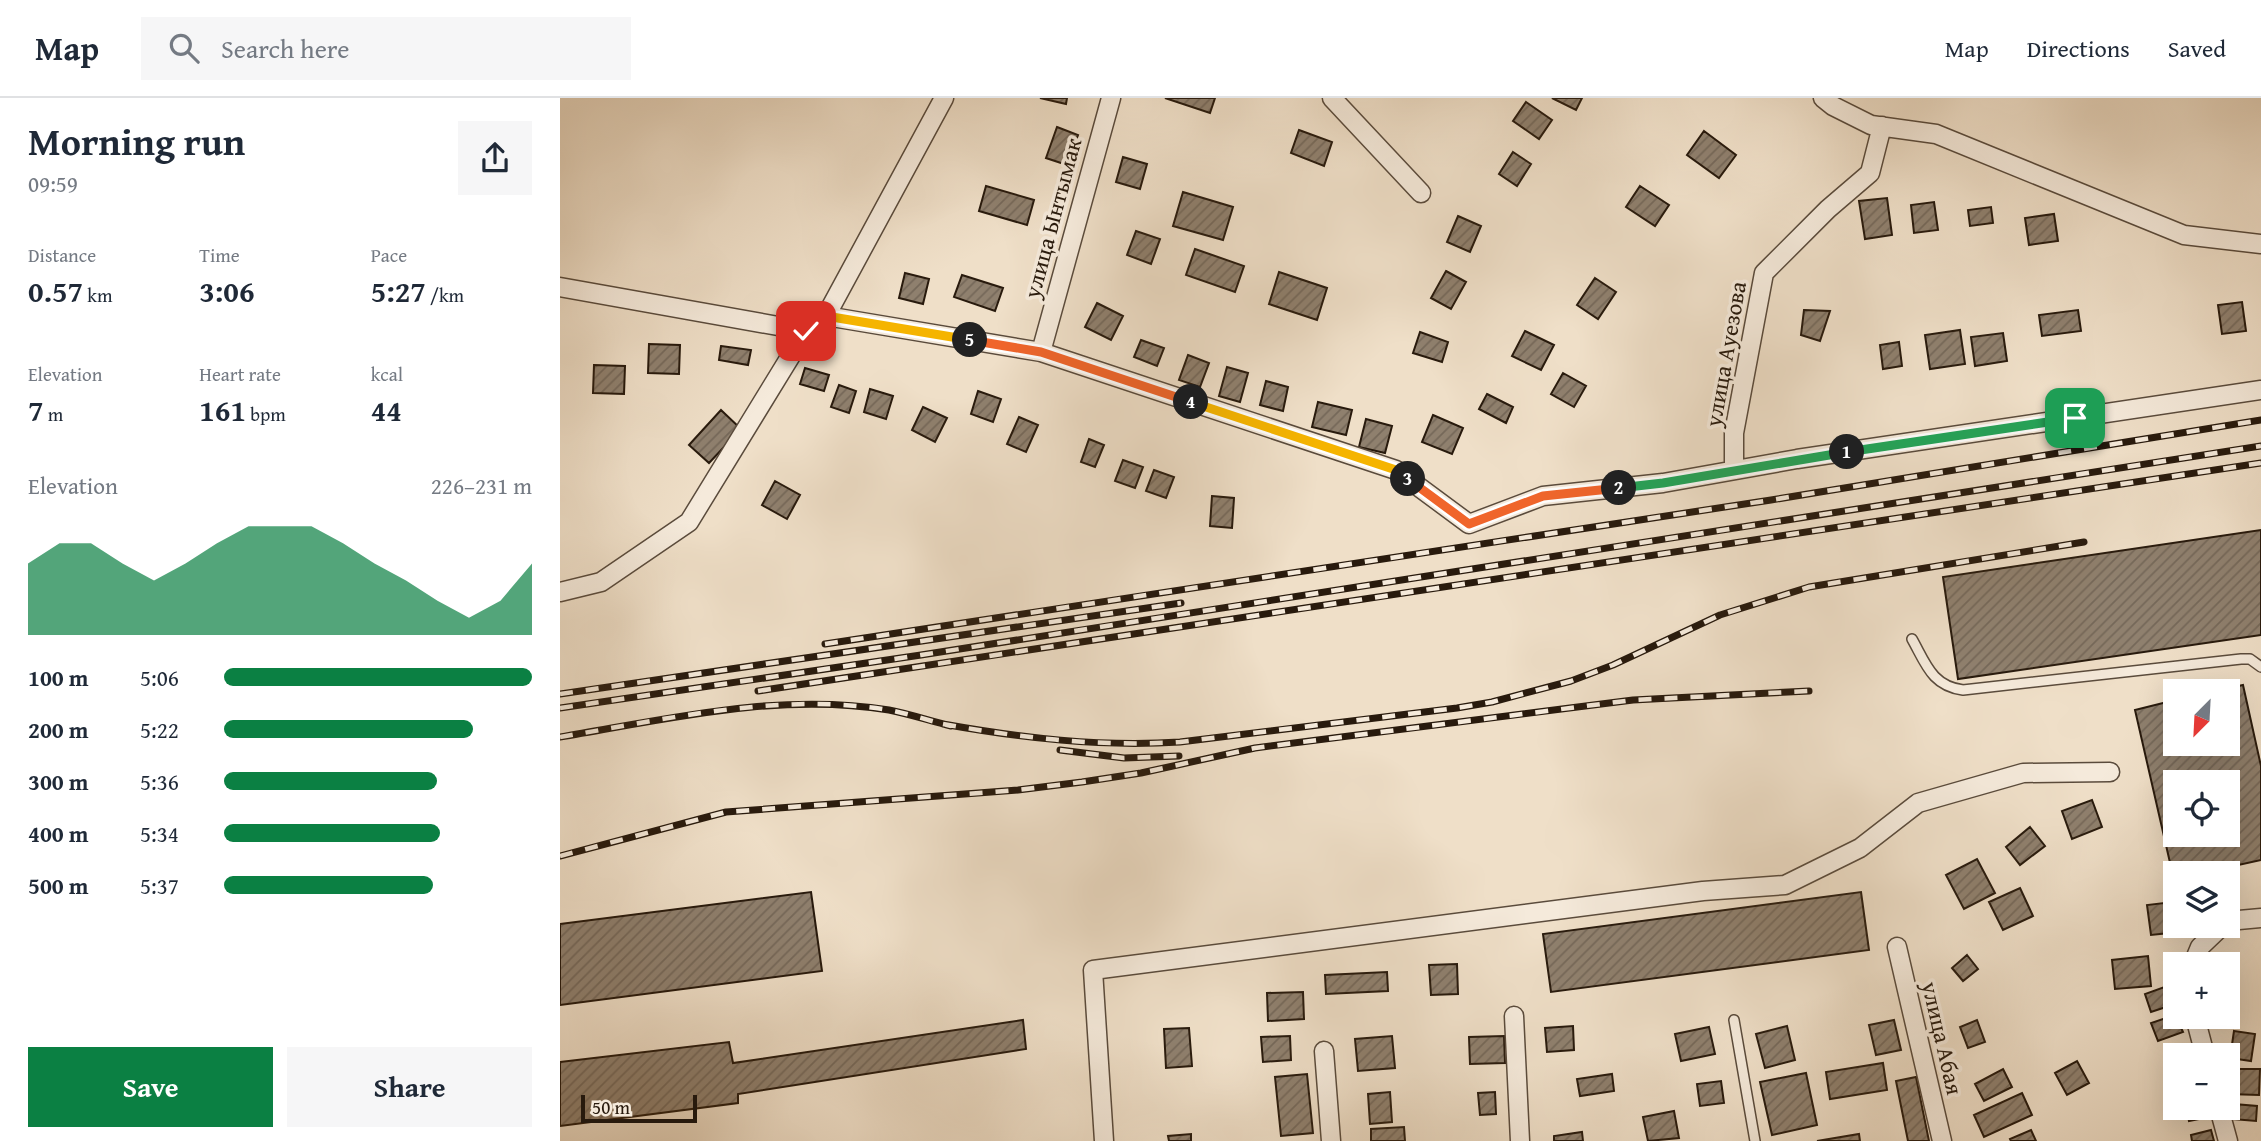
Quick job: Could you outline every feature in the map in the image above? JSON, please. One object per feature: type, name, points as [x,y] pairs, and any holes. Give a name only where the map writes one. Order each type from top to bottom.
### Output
[{"type":"street","points":[[560,592],[601,582],[689,522],[806,331],[826,316],[944,98]]},
{"type":"street","name":"улица Ынтымак","points":[[1041,352],[1111,98]]},
{"type":"street","points":[[1332,98],[1421,193]]},
{"type":"street","points":[[1824,98],[1842,111],[1871,125],[1936,134],[2184,235],[2261,244]]},
{"type":"street","name":"улица Ауезова","points":[[1734,470],[1734,433],[1764,273],[1828,209],[1870,173],[1881,126]]},
{"type":"street","points":[[560,287],[806,331]]},
{"type":"street","points":[[826,316],[1041,352],[1396,470],[1469,524],[1543,496],[1663,483],[2261,390]]},
{"type":"street","points":[[1104,1141],[1093,970],[1703,891],[1785,885],[1860,848],[1918,803],[2023,773],[2110,772]]},
{"type":"street","points":[[2240,921],[2261,918]]},
{"type":"street","points":[[2198,952],[2209,938]]},
{"type":"street","name":"улица Абая","points":[[1897,947],[1942,1141]]},
{"type":"street","points":[[1514,1016],[1520,1141]]},
{"type":"street","points":[[1324,1051],[1331,1141]]},
{"type":"street","points":[[2222,1120],[2228,1141]]},
{"type":"lane","points":[[1912,639],[1937,681],[1951,689],[1963,690],[2241,659],[2250,659],[2261,667]]},
{"type":"lane","points":[[1734,1020],[1755,1141]]},
{"type":"building","points":[[1040,98],[1067,98],[1066,104]]},
{"type":"building","points":[[1165,98],[1215,98],[1210,113]]},
{"type":"building","points":[[1552,98],[1582,98],[1576,110]]},
{"type":"building","points":[[1526,102],[1552,120],[1539,139],[1513,121]]},
{"type":"building","points":[[1057,127],[1078,135],[1067,165],[1046,158]]},
{"type":"building","points":[[1299,130],[1332,142],[1324,166],[1291,153]]},
{"type":"building","points":[[1704,131],[1736,155],[1719,178],[1687,155]]},
{"type":"building","points":[[1513,152],[1531,164],[1517,186],[1499,174]]},
{"type":"building","points":[[1123,157],[1147,164],[1140,189],[1116,182]]},
{"type":"building","points":[[986,186],[1034,200],[1027,225],[979,211]]},
{"type":"building","points":[[1640,186],[1669,205],[1655,226],[1626,207]]},
{"type":"building","points":[[1183,192],[1233,207],[1223,240],[1173,226]]},
{"type":"building","points":[[1887,198],[1892,235],[1865,239],[1859,201]]},
{"type":"building","points":[[1934,202],[1938,230],[1914,233],[1911,205]]},
{"type":"building","points":[[1991,207],[1993,223],[1970,226],[1968,210]]},
{"type":"building","points":[[2054,214],[2058,241],[2029,245],[2025,218]]},
{"type":"building","points":[[1458,216],[1481,226],[1470,252],[1447,242]]},
{"type":"building","points":[[1136,231],[1160,239],[1151,264],[1127,255]]},
{"type":"building","points":[[1195,249],[1244,266],[1235,292],[1186,275]]},
{"type":"building","points":[[1446,271],[1466,282],[1451,309],[1431,298]]},
{"type":"building","points":[[1279,272],[1327,288],[1317,320],[1269,304]]},
{"type":"building","points":[[905,273],[929,279],[923,304],[899,298]]},
{"type":"building","points":[[962,275],[1003,288],[995,311],[954,297]]},
{"type":"building","points":[[1595,278],[1616,292],[1598,319],[1577,305]]},
{"type":"building","points":[[2242,302],[2246,331],[2222,334],[2218,305]]},
{"type":"building","points":[[1097,303],[1123,316],[1111,340],[1085,327]]},
{"type":"building","points":[[1804,310],[1830,311],[1820,341],[1801,335]]},
{"type":"building","points":[[2078,310],[2081,331],[2042,336],[2039,315]]},
{"type":"building","points":[[1960,330],[1965,364],[1930,369],[1925,335]]},
{"type":"building","points":[[1525,331],[1554,345],[1541,370],[1512,356]]},
{"type":"building","points":[[1420,332],[1448,342],[1442,362],[1413,353]]},
{"type":"building","points":[[2003,333],[2007,361],[1975,366],[1971,337]]},
{"type":"building","points":[[1141,340],[1164,348],[1157,366],[1134,357]]},
{"type":"building","points":[[1899,342],[1902,366],[1883,369],[1880,345]]},
{"type":"building","points":[[649,344],[680,345],[679,374],[648,373]]},
{"type":"building","points":[[721,346],[751,350],[748,365],[719,360]]},
{"type":"building","points":[[1188,355],[1209,363],[1200,387],[1179,380]]},
{"type":"building","points":[[594,365],[625,366],[624,394],[593,393]]},
{"type":"building","points":[[1227,367],[1248,373],[1240,402],[1219,396]]},
{"type":"building","points":[[805,368],[829,375],[824,391],[800,384]]},
{"type":"building","points":[[1563,373],[1586,386],[1574,407],[1551,394]]},
{"type":"building","points":[[1266,381],[1288,387],[1283,411],[1260,405]]},
{"type":"building","points":[[839,385],[856,391],[849,413],[831,407]]},
{"type":"building","points":[[870,389],[893,396],[886,419],[864,412]]},
{"type":"building","points":[[978,391],[1001,399],[993,422],[971,414]]},
{"type":"building","points":[[1487,394],[1513,407],[1506,423],[1479,409]]},
{"type":"building","points":[[1318,402],[1352,410],[1346,435],[1312,427]]},
{"type":"building","points":[[923,407],[947,418],[935,442],[912,430]]},
{"type":"building","points":[[721,410],[741,429],[709,463],[689,445]]},
{"type":"building","points":[[1433,415],[1463,428],[1452,454],[1422,442]]},
{"type":"building","points":[[1019,417],[1038,425],[1026,452],[1007,444]]},
{"type":"building","points":[[1366,419],[1392,426],[1385,453],[1359,447]]},
{"type":"building","points":[[1089,439],[1104,445],[1095,467],[1081,462]]},
{"type":"building","points":[[1123,460],[1143,467],[1135,488],[1115,481]]},
{"type":"building","points":[[1154,470],[1174,477],[1166,498],[1146,491]]},
{"type":"building","points":[[775,481],[800,495],[787,519],[762,505]]},
{"type":"building","points":[[1212,496],[1234,498],[1232,528],[1210,526]]},
{"type":"building","points":[[2261,530],[2261,635],[1958,679],[1943,577]]},
{"type":"building","points":[[2243,685],[2261,766],[2261,860],[2240,865],[2240,861],[2170,861],[2166,847],[2240,847],[2240,770],[2163,770],[2163,832],[2135,710],[2163,703],[2163,756],[2240,756],[2240,686]]},
{"type":"building","points":[[2092,800],[2102,827],[2072,839],[2062,811]]},
{"type":"building","points":[[2030,827],[2045,846],[2020,865],[2006,847]]},
{"type":"building","points":[[1977,859],[1995,893],[1964,909],[1946,875]]},
{"type":"building","points":[[2020,888],[2033,916],[2003,930],[1989,902]]},
{"type":"building","points":[[811,892],[822,971],[560,1005],[560,924]]},
{"type":"building","points":[[1861,892],[1869,950],[1551,992],[1543,934]]},
{"type":"building","points":[[2163,903],[2163,934],[2151,935],[2147,905]]},
{"type":"building","points":[[1967,955],[1978,969],[1963,981],[1952,968]]},
{"type":"building","points":[[2148,956],[2151,986],[2115,989],[2112,960]]},
{"type":"building","points":[[1457,964],[1458,994],[1431,995],[1429,965]]},
{"type":"building","points":[[1387,972],[1388,991],[1326,994],[1325,975]]},
{"type":"building","points":[[2163,988],[2163,1008],[2151,1012],[2145,994]]},
{"type":"building","points":[[1303,992],[1304,1019],[1268,1021],[1267,993]]},
{"type":"building","points":[[2163,1019],[2163,1029],[2182,1029],[2183,1032],[2158,1041],[2151,1023]]},
{"type":"building","points":[[1023,1020],[1026,1049],[738,1094],[738,1103],[560,1126],[560,1062],[729,1042],[733,1063]]},
{"type":"building","points":[[1894,1020],[1901,1050],[1876,1055],[1869,1025]]},
{"type":"building","points":[[1977,1020],[1985,1042],[1968,1048],[1960,1027]]},
{"type":"building","points":[[1573,1026],[1574,1050],[1547,1052],[1545,1028]]},
{"type":"building","points":[[1787,1026],[1795,1060],[1765,1068],[1756,1034]]},
{"type":"building","points":[[1709,1027],[1715,1054],[1681,1061],[1675,1034]]},
{"type":"building","points":[[1189,1028],[1192,1066],[1166,1068],[1164,1029]]},
{"type":"building","points":[[2234,1031],[2255,1034],[2251,1061],[2240,1059],[2240,1043],[2232,1043]]},
{"type":"building","points":[[1290,1036],[1291,1060],[1263,1062],[1261,1037]]},
{"type":"building","points":[[1392,1036],[1395,1068],[1358,1071],[1355,1039]]},
{"type":"building","points":[[1504,1036],[1505,1063],[1470,1064],[1469,1037]]},
{"type":"building","points":[[2077,1061],[2089,1083],[2067,1095],[2055,1073]]},
{"type":"building","points":[[1883,1063],[1887,1090],[1830,1099],[1826,1072]]},
{"type":"building","points":[[2003,1069],[2012,1087],[1984,1101],[1975,1084]]},
{"type":"building","points":[[2240,1069],[2260,1069],[2259,1095],[2240,1094]]},
{"type":"building","points":[[1806,1073],[1817,1125],[1772,1135],[1760,1082]]},
{"type":"building","points":[[1307,1074],[1313,1133],[1281,1136],[1275,1077]]},
{"type":"building","points":[[1612,1074],[1614,1091],[1580,1096],[1577,1079]]},
{"type":"building","points":[[1916,1077],[1929,1141],[1908,1141],[1896,1081]]},
{"type":"building","points":[[1721,1081],[1724,1103],[1700,1106],[1697,1084]]},
{"type":"building","points":[[1390,1092],[1392,1122],[1370,1124],[1368,1094]]},
{"type":"building","points":[[1495,1092],[1496,1114],[1480,1115],[1478,1093]]},
{"type":"building","points":[[2022,1093],[2032,1115],[1984,1137],[1974,1115]]},
{"type":"building","points":[[2240,1105],[2257,1106],[2256,1121],[2240,1120]]},
{"type":"building","points":[[1674,1111],[1679,1138],[1648,1141],[1643,1117]]},
{"type":"building","points":[[1404,1127],[1405,1141],[1371,1141],[1371,1129]]},
{"type":"building","points":[[2031,1130],[2036,1141],[2010,1139]]},
{"type":"building","points":[[2211,1130],[2214,1141],[2192,1141],[2191,1135]]},
{"type":"building","points":[[1582,1132],[1583,1141],[1554,1141],[1554,1136]]},
{"type":"building","points":[[1191,1134],[1191,1141],[1169,1141],[1168,1136]]},
{"type":"building","points":[[1859,1134],[1860,1141],[1817,1141]]},
{"type":"railway","points":[[825,644],[1771,500],[2261,420]]},
{"type":"railway","points":[[560,708],[921,655],[2261,446]]},
{"type":"railway","points":[[758,691],[2261,463]]},
{"type":"railway","points":[[943,724],[1061,740],[1150,743],[1180,742],[1457,708],[1492,702],[1571,681],[1613,665],[1720,615],[1809,587],[2084,542]]},
{"type":"railway","points":[[560,694],[1181,603]]},
{"type":"railway","points":[[560,856],[726,812],[1018,790],[1141,773],[1255,748],[1633,700],[1809,691]]},
{"type":"railway","points":[[560,737],[724,710],[806,704],[889,710],[951,726]]},
{"type":"railway","points":[[1060,750],[1124,758],[1179,756]]},
{"type":"route","points":[[806,331],[826,316],[1041,352],[1396,470],[1469,524],[1543,496],[1663,483],[1797,459],[2075,418]]}]
